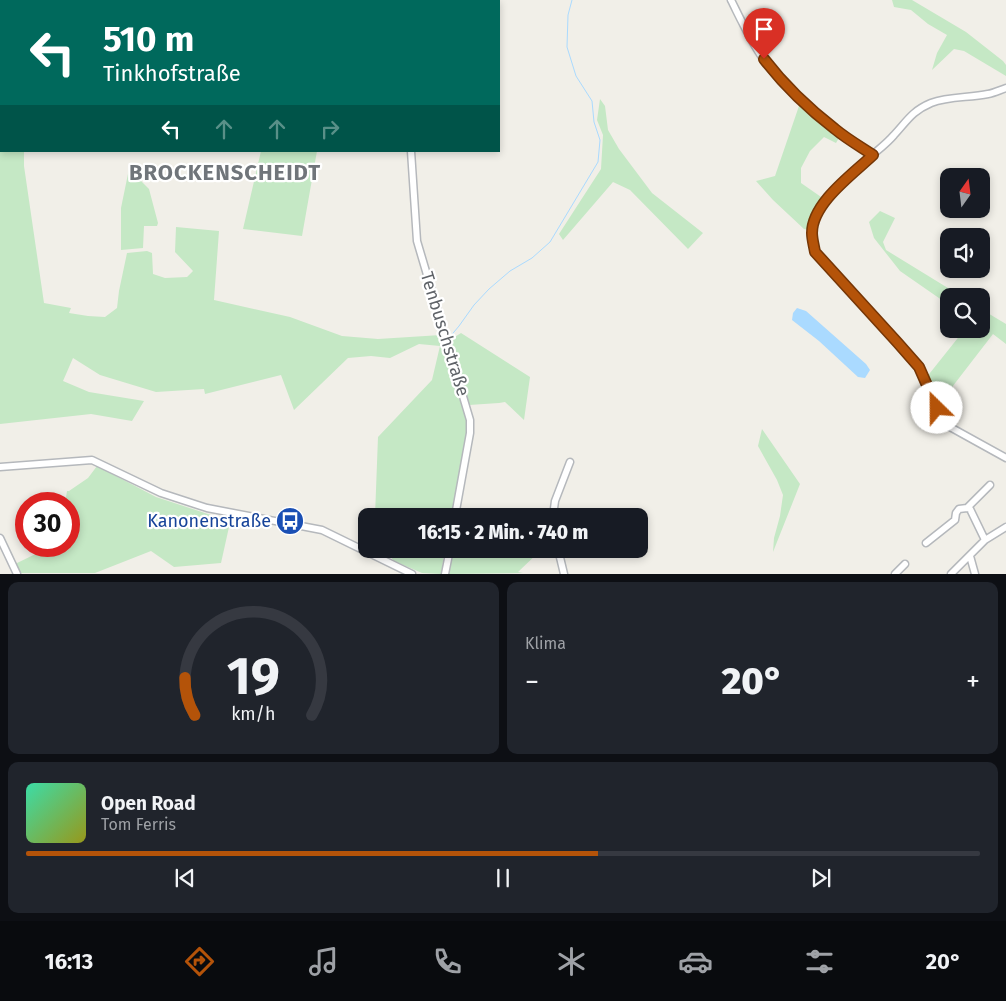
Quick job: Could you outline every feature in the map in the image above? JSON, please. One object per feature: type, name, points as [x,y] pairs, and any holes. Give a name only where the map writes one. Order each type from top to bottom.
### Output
[{"type":"street","points":[[731,0],[749,35],[778,77],[836,130],[873,155]]},
{"type":"street","points":[[1006,88],[987,94],[933,102],[917,109],[894,136],[832,192],[817,216],[812,234],[815,252],[919,367],[940,415],[946,424],[1006,458]]},
{"type":"street","name":"Tenbuschstraße","points":[[411,152],[417,241],[470,420],[470,433],[456,508]]},
{"type":"street","points":[[0,467],[92,460],[161,493],[207,508],[322,530],[412,574]]},
{"type":"street","points":[[555,508],[570,462]]},
{"type":"street","points":[[926,543],[954,520],[959,509],[967,508],[990,485]]},
{"type":"street","points":[[967,508],[970,509],[985,540]]},
{"type":"street","points":[[951,574],[985,540],[1006,527]]},
{"type":"street","points":[[0,538],[17,574]]},
{"type":"street","points":[[970,556],[975,574]]},
{"type":"street","points":[[445,574],[448,558]]},
{"type":"street","points":[[560,558],[564,574]]},
{"type":"street","points":[[894,574],[905,564]]},
{"type":"green space","points":[[892,0],[912,0],[966,32],[1003,61],[1006,65],[1006,76],[964,51],[954,49],[932,70],[937,53],[947,35],[928,24],[911,10],[894,7]]},
{"type":"green space","points":[[600,99],[605,106],[608,130],[619,149],[652,193],[703,233],[688,249],[630,190],[613,182],[563,240],[559,234],[601,169],[603,135],[597,120]]},
{"type":"green space","points":[[800,103],[840,136],[836,143],[824,137],[810,151],[801,168],[801,183],[824,199],[809,230],[804,229],[756,181],[775,176]]},
{"type":"green space","points":[[0,152],[24,152],[24,166],[44,303],[71,308],[69,313],[105,317],[117,308],[127,253],[147,251],[152,253],[153,274],[165,278],[187,277],[193,271],[175,252],[176,227],[219,231],[214,300],[290,317],[342,336],[378,339],[441,335],[465,412],[467,429],[452,508],[375,508],[378,437],[432,380],[440,346],[419,344],[390,358],[371,356],[348,358],[294,410],[281,375],[205,394],[204,389],[156,392],[100,375],[73,358],[63,381],[89,392],[144,401],[132,421],[91,414],[0,424]]},
{"type":"green space","points":[[261,152],[317,152],[302,236],[243,229]]},
{"type":"green space","points":[[129,169],[149,189],[158,223],[157,226],[144,226],[143,248],[121,250],[121,208]]},
{"type":"green space","points":[[880,211],[895,218],[883,242],[886,250],[948,288],[940,288],[940,299],[900,271],[874,238],[869,222]]},
{"type":"green space","points":[[990,314],[1006,324],[1006,344],[993,334],[990,338]]},
{"type":"green space","points":[[461,333],[530,377],[524,420],[505,402],[469,405],[450,340]]},
{"type":"green space","points":[[958,338],[990,338],[939,404],[926,378]]},
{"type":"green space","points":[[762,429],[800,484],[773,552],[783,495],[758,446]]},
{"type":"green space","points":[[97,466],[156,497],[211,515],[231,518],[221,563],[174,567],[151,551],[95,573],[21,573],[15,564],[29,557],[80,557],[80,492],[67,492],[88,478]]},
{"type":"green space","points":[[392,558],[444,558],[441,574],[422,573],[394,561]]},
{"type":"green space","points":[[451,558],[533,558],[518,572],[523,573],[448,574]]},
{"type":"water","points":[[797,308],[806,311],[866,364],[870,370],[865,378],[858,377],[819,341],[792,320],[793,313]]},
{"type":"waterway","points":[[449,338],[474,305],[489,289],[510,271],[532,258],[550,242],[598,162],[600,140],[594,122],[592,101],[576,76],[567,47],[568,15],[572,0]]},
{"type":"place","name":"Kanonenstraße","points":[[290,521]]},
{"type":"district","name":"BROCKENSCHEIDT","points":[[225,172]]},
{"type":"route","points":[[764,59],[795,94],[836,130],[873,155],[832,192],[823,205],[813,225],[812,234],[815,252],[919,367],[937,408]]}]
